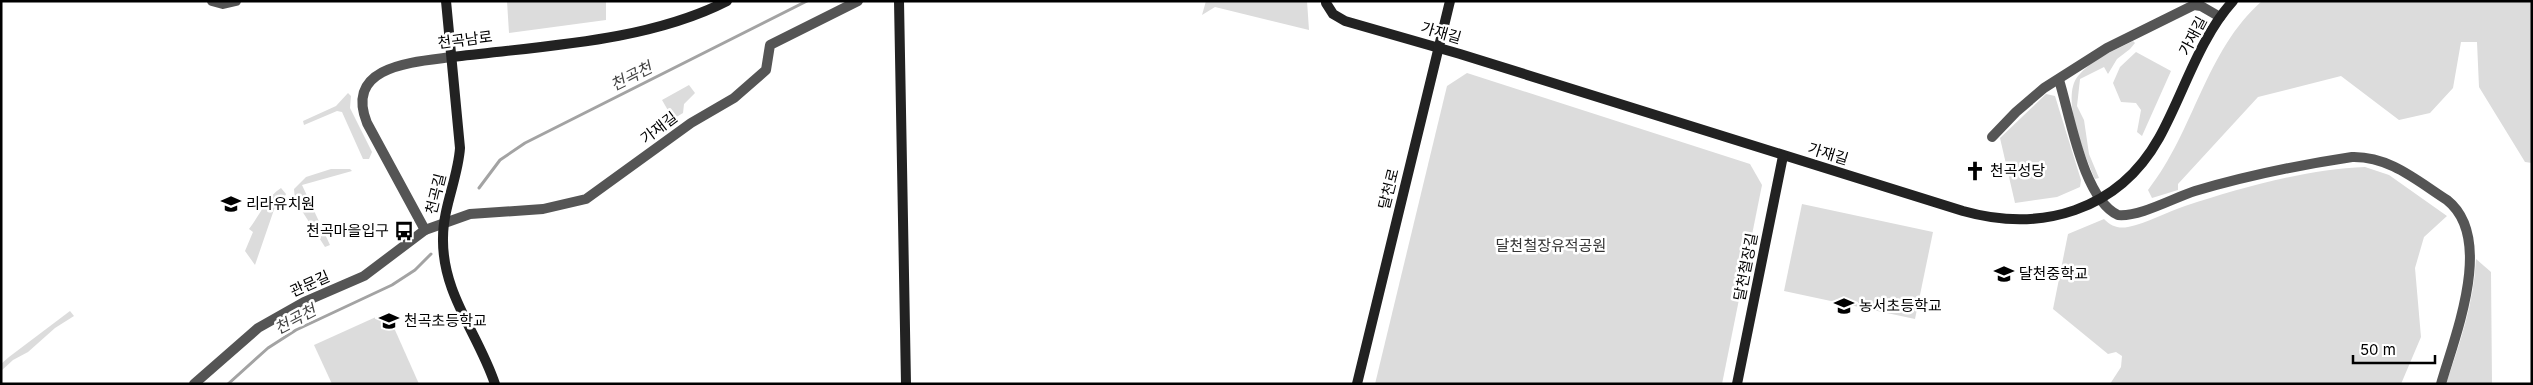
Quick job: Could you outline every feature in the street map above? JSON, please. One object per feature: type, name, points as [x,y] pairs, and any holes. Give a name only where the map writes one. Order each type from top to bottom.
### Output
[{"type":"street","points":[[212,1],[223,4],[236,1]]},
{"type":"street","name":"천곡길","points":[[446,1],[460,148],[459,162],[444,222],[443,250],[452,293],[495,384]]},
{"type":"street","name":"천곡남로","points":[[425,230],[367,123],[363,112],[362,99],[372,80],[390,68],[406,63],[654,28],[686,19],[727,1]]},
{"type":"street","name":"가재길","points":[[444,222],[480,212],[544,209],[586,199],[691,123],[734,98],[766,70],[770,45],[858,1]]},
{"type":"street","points":[[899,1],[906,384]]},
{"type":"street","name":"달천로","points":[[1357,384],[1450,1]]},
{"type":"street","name":"가재길","points":[[1326,2],[1334,14],[1345,21],[1439,48],[1783,156],[1994,219],[2022,221],[2050,218],[2073,212],[2100,199],[2130,176],[2150,153],[2220,17],[2233,1]]},
{"type":"street","points":[[1992,136],[2029,100],[2107,48],[2198,5],[2220,17]]},
{"type":"street","points":[[2059,80],[2085,167],[2100,199],[2113,212],[2124,215],[2196,191],[2314,163],[2366,156],[2383,160],[2392,165],[2455,206],[2466,228],[2469,248],[2469,276],[2454,346],[2442,384]]},
{"type":"street","name":"달천철장길","points":[[1738,384],[1783,156]]},
{"type":"street","name":"관문길","points":[[194,384],[258,328],[304,302],[364,276],[425,230],[444,222]]},
{"type":"green space","points":[[507,1],[606,1],[606,20],[509,33]]},
{"type":"green space","points":[[1206,1],[1307,1],[1309,30],[1215,7],[1202,15]]},
{"type":"green space","points":[[2262,1],[2532,1],[2532,163],[2525,162],[2479,87],[2477,42],[2461,42],[2453,88],[2430,113],[2399,120],[2341,76],[2258,97],[2178,184],[2178,190],[2152,198],[2148,190],[2178,142],[2213,67],[2243,21]]},
{"type":"green space","points":[[2133,41],[2135,43],[2117,59],[2108,74],[2104,67],[2080,79],[2077,106],[2084,120],[2089,154],[2099,178],[2095,179],[2076,127],[2073,112],[2073,86],[2078,76],[2090,65]]},
{"type":"green space","points":[[2136,52],[2171,71],[2142,136],[2137,132],[2141,110],[2136,103],[2121,102],[2113,83],[2120,67]]},
{"type":"green space","name":"달천철장유적공원","points":[[1467,73],[1750,164],[1762,185],[1722,384],[1375,384],[1447,86]]},
{"type":"green space","points":[[689,85],[695,93],[684,104],[683,113],[673,119],[662,100]]},
{"type":"green space","points":[[348,93],[351,96],[350,108],[372,152],[369,159],[363,159],[342,112],[337,111],[304,125],[303,121],[336,106]]},
{"type":"green space","points":[[2046,94],[2055,96],[2081,180],[2080,187],[2057,197],[2015,203],[2000,138]]},
{"type":"green space","points":[[2365,167],[2389,175],[2447,216],[2424,237],[2415,268],[2421,337],[2401,384],[2110,384],[2121,367],[2122,356],[2116,352],[2108,354],[2053,309],[2068,234],[2104,219],[2112,225],[2124,228],[2185,206],[2274,180],[2320,171]]},
{"type":"green space","points":[[331,169],[350,169],[352,171],[302,185],[330,245],[325,247],[295,200],[294,189],[306,177]]},
{"type":"green space","points":[[281,188],[286,194],[278,198],[255,265],[245,251],[253,232],[249,229],[267,202]]},
{"type":"green space","points":[[1802,204],[1933,232],[1915,319],[1784,291]]},
{"type":"green space","points":[[2476,259],[2491,272],[2492,384],[2446,384],[2469,307]]},
{"type":"green space","points":[[70,311],[74,316],[55,328],[28,352],[13,360],[1,371],[1,364],[9,357]]},
{"type":"green space","points":[[387,312],[419,384],[332,384],[314,345]]},
{"type":"waterway","name":"천곡천","points":[[479,188],[500,160],[525,143],[807,1]]},
{"type":"waterway","name":"천곡천","points":[[228,384],[268,348],[296,330],[392,285],[415,270],[431,254]]},
{"type":"place","name":"천곡성당","points":[[1975,171]]},
{"type":"place","name":"리라유치원","points":[[231,204]]},
{"type":"place","name":"천곡마을입구","points":[[404,231]]},
{"type":"place","name":"달천중학교","points":[[2004,274]]},
{"type":"place","name":"농서초등학교","points":[[1844,306]]},
{"type":"place","name":"천곡초등학교","points":[[389,321]]}]
